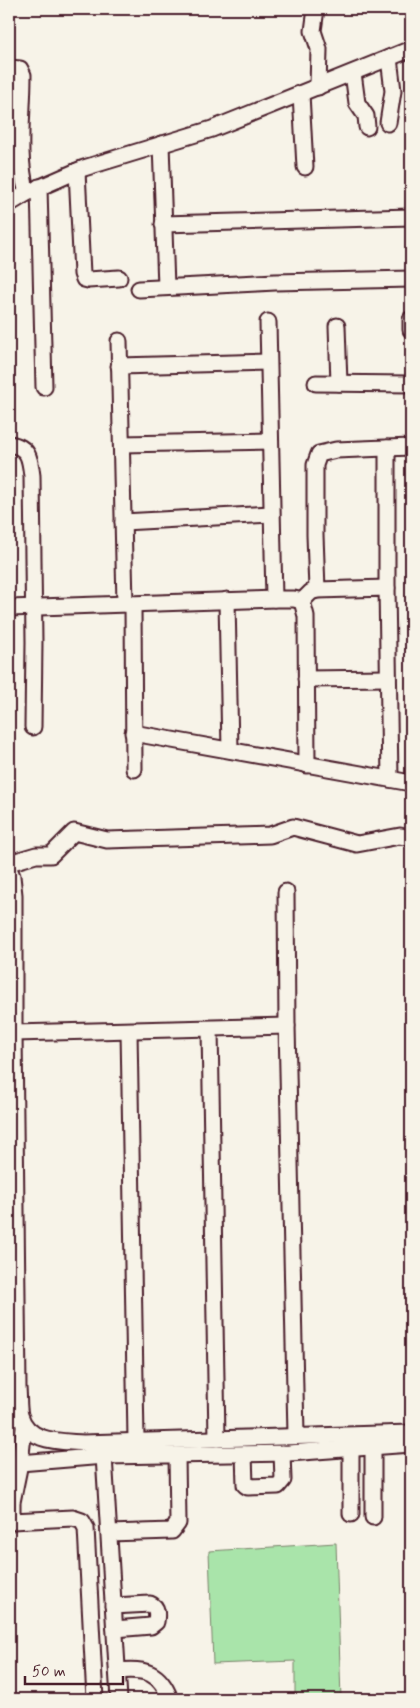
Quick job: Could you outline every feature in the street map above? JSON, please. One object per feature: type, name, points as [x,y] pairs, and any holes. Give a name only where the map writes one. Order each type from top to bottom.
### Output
[{"type":"street","points":[[316,9],[313,31],[319,49],[318,87]]},
{"type":"street","points":[[9,204],[33,190],[77,171],[212,129],[411,49]]},
{"type":"street","points":[[388,122],[393,91],[389,58]]},
{"type":"street","points":[[9,68],[20,69],[23,75],[22,177],[33,190],[44,387]]},
{"type":"street","points":[[353,72],[357,103],[366,116],[367,127]]},
{"type":"street","points":[[301,94],[305,167]]},
{"type":"street","points":[[161,144],[166,287]]},
{"type":"street","points":[[77,171],[82,274],[84,279],[88,280],[118,278]]},
{"type":"street","points":[[163,224],[411,217]]},
{"type":"street","points":[[139,288],[411,279]]},
{"type":"street","points":[[411,319],[411,330]]},
{"type":"street","points":[[268,322],[274,599]]},
{"type":"street","points":[[337,326],[339,383]]},
{"type":"street","points":[[119,341],[123,522],[129,604],[134,768]]},
{"type":"street","points":[[120,366],[268,362]]},
{"type":"street","points":[[316,383],[411,384]]},
{"type":"street","points":[[122,444],[270,441]]},
{"type":"street","points":[[9,444],[15,445],[30,457],[32,476],[33,727]]},
{"type":"street","points":[[317,590],[315,535],[316,459],[319,454],[328,450],[411,447]]},
{"type":"street","points":[[387,448],[390,779]]},
{"type":"street","points":[[123,522],[271,514]]},
{"type":"street","points":[[302,601],[311,592],[317,590],[387,588]]},
{"type":"street","points":[[9,608],[227,600],[274,599],[302,601]]},
{"type":"street","points":[[227,600],[230,750]]},
{"type":"street","points":[[302,601],[306,616],[307,765]]},
{"type":"street","points":[[306,679],[388,678]]},
{"type":"street","points":[[133,733],[411,783]]},
{"type":"street","points":[[9,863],[36,856],[51,855],[74,832],[107,840],[270,835],[293,827],[357,844],[400,836],[411,838]]},
{"type":"street","points":[[9,869],[12,876],[14,894],[12,963],[14,1033],[12,1258],[20,1463],[10,1522],[73,1518],[82,1521],[86,1528],[95,1699]]},
{"type":"street","points":[[286,892],[286,1026],[296,1436]]},
{"type":"street","points":[[14,1033],[286,1026]]},
{"type":"street","points":[[210,1029],[217,1439]]},
{"type":"street","points":[[129,1031],[136,1440]]},
{"type":"street","points":[[19,1435],[33,1435],[52,1441],[83,1442],[411,1433]]},
{"type":"street","points":[[20,1463],[104,1456],[282,1453],[411,1444]]},
{"type":"street","points":[[373,1447],[373,1517]]},
{"type":"street","points":[[351,1449],[351,1514]]},
{"type":"street","points":[[244,1454],[245,1485],[251,1487],[278,1486],[282,1484],[282,1453]]},
{"type":"street","points":[[109,1533],[172,1531],[175,1528],[178,1523],[177,1455]]},
{"type":"street","points":[[104,1456],[119,1699]]},
{"type":"street","points":[[114,1606],[150,1604],[157,1610],[156,1622],[151,1626],[115,1629]]},
{"type":"street","points":[[118,1671],[133,1669],[157,1676],[170,1699]]},
{"type":"green space","points":[[336,1543],[341,1699],[295,1699],[295,1661],[213,1664],[209,1551]]}]
